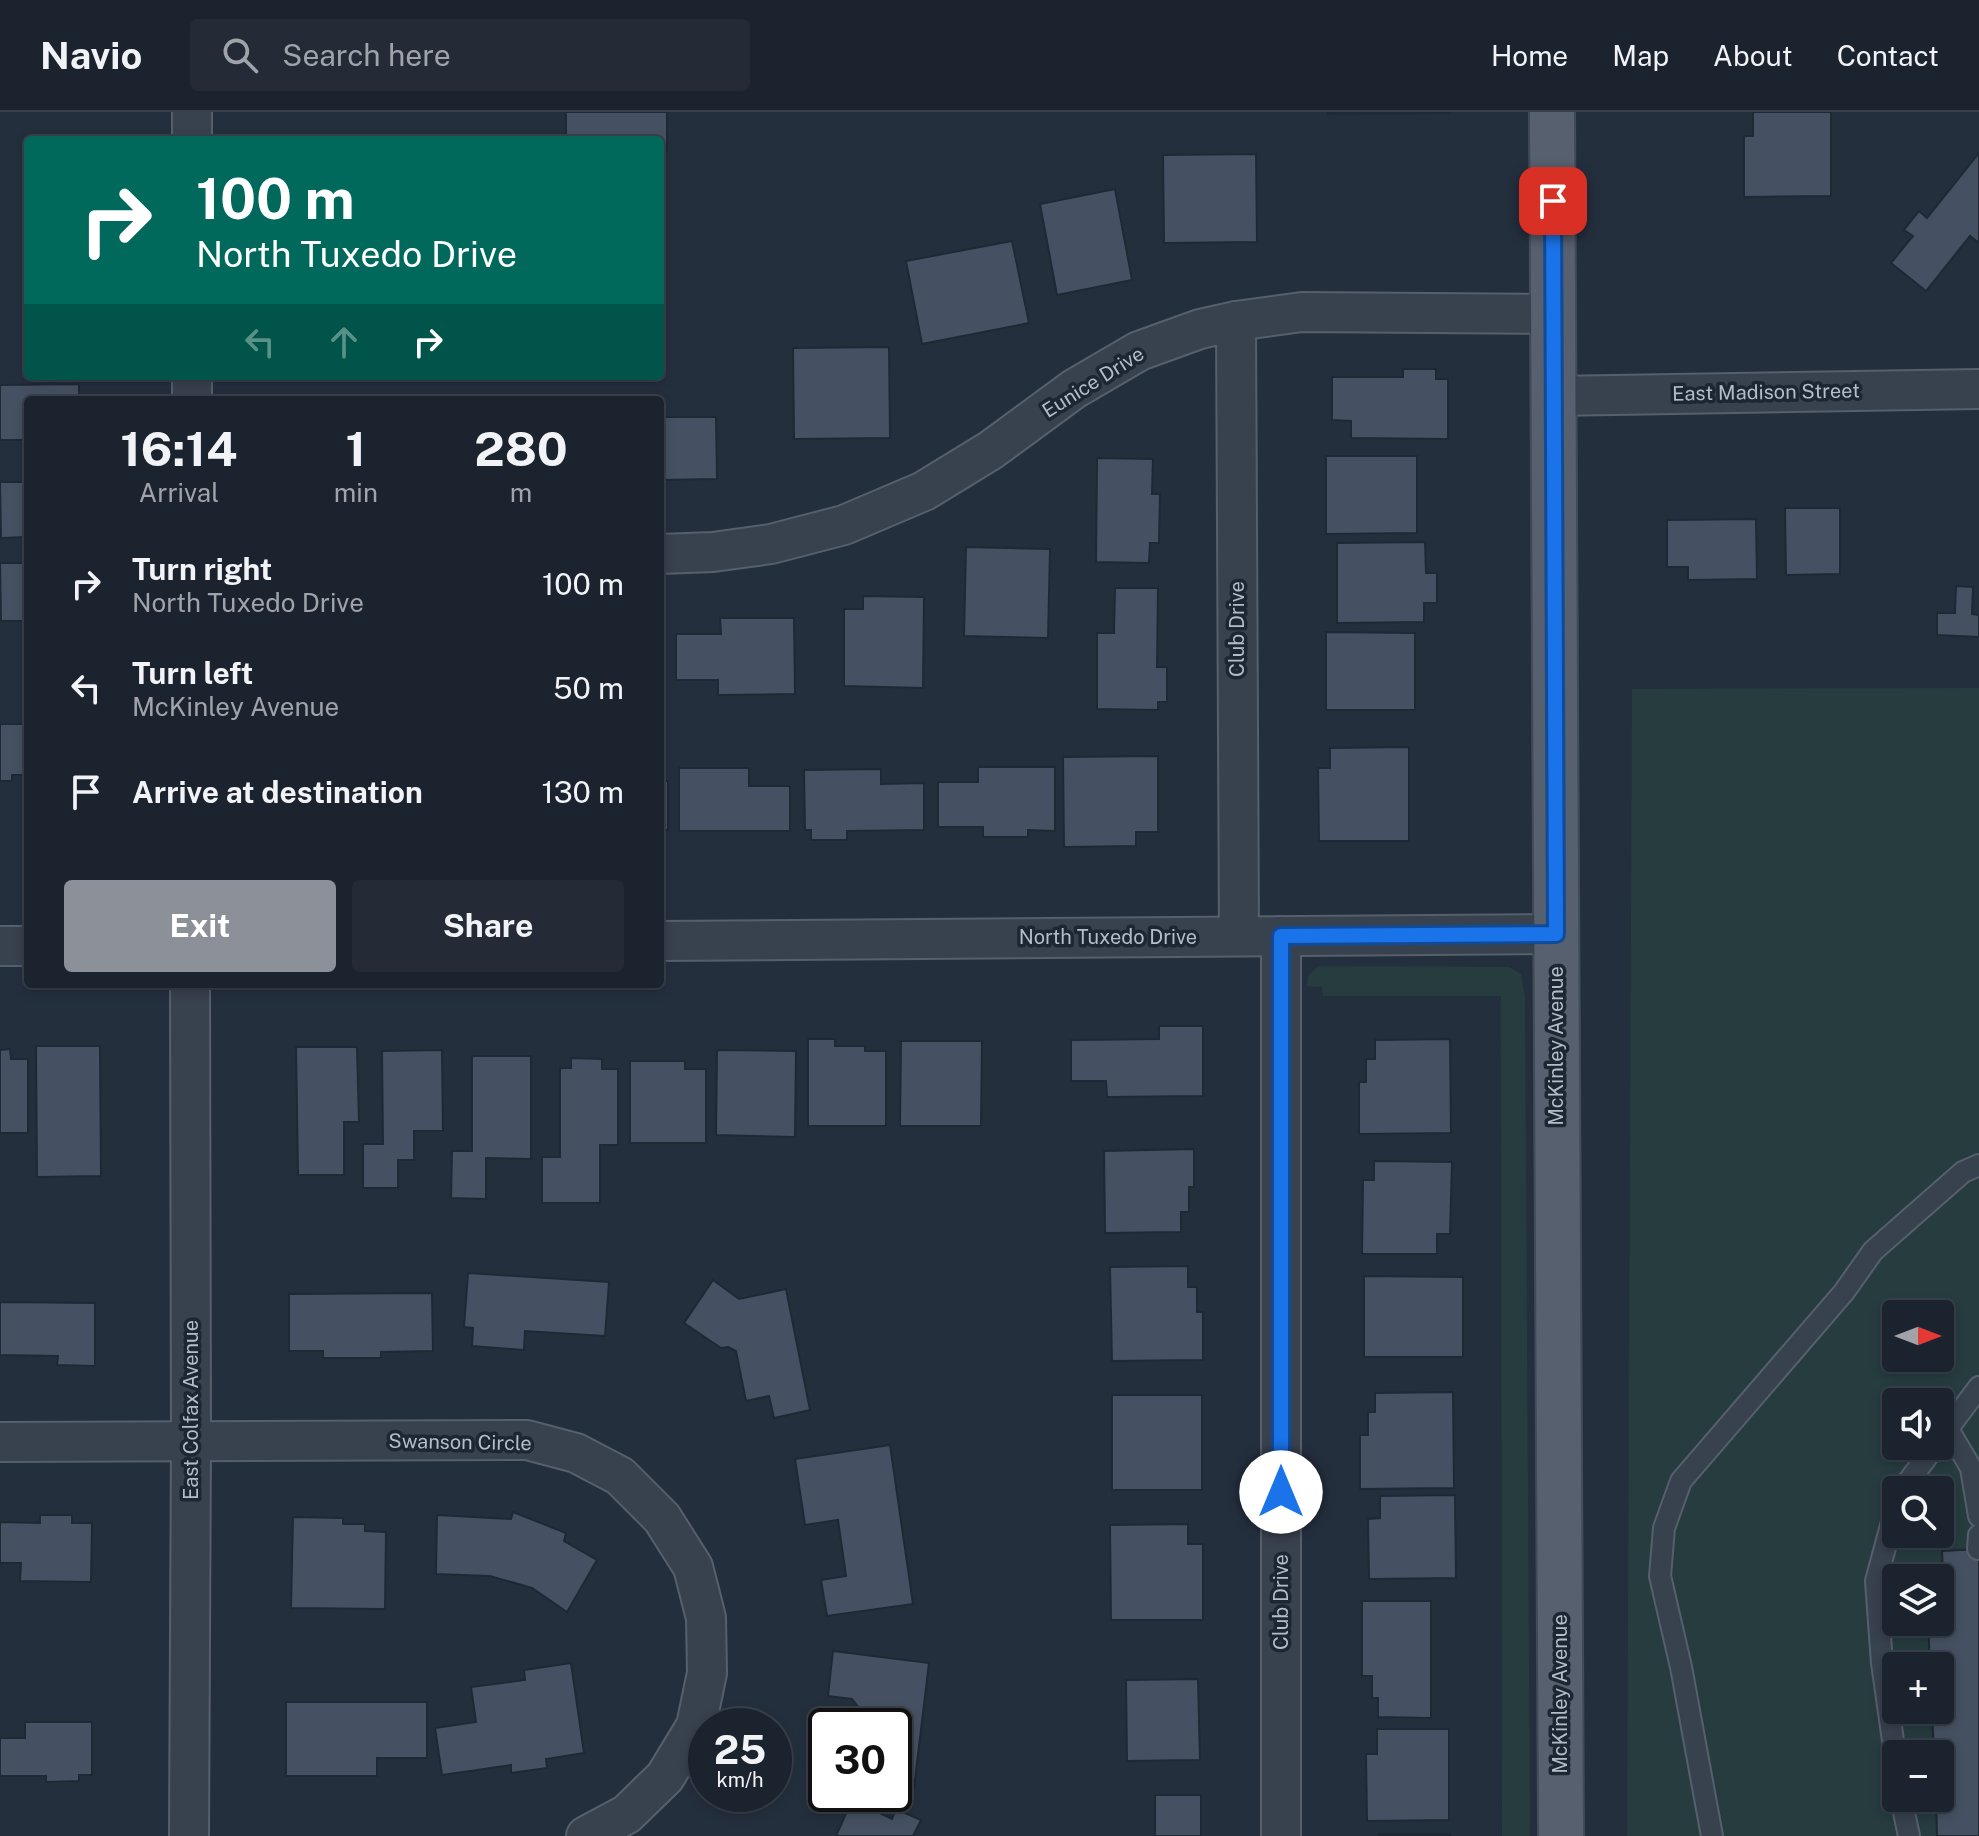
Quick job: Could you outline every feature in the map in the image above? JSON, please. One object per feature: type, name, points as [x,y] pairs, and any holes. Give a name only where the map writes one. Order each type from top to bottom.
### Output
[{"type":"main road","name":"McKinley Avenue","points":[[1552,112],[1561,1836]]},
{"type":"street","points":[[192,112],[192,136]]},
{"type":"street","name":"Eunice Drive","points":[[664,554],[713,552],[771,544],[844,525],[924,491],[991,450],[1074,389],[1139,351],[1200,329],[1302,312],[1553,314]]},
{"type":"street","name":"Club Drive","points":[[1236,321],[1239,936]]},
{"type":"street","name":"East Madison Street","points":[[1553,396],[1979,389]]},
{"type":"street","name":"North Tuxedo Drive","points":[[664,941],[1556,934]]},
{"type":"street","name":"Club Drive","points":[[1281,936],[1281,1836]]},
{"type":"street","points":[[0,946],[24,946]]},
{"type":"street","name":"East Colfax Avenue","points":[[189,1836],[190,988]]},
{"type":"street","name":"Swanson Circle","points":[[0,1442],[527,1440],[576,1453],[620,1476],[662,1518],[693,1567],[706,1618],[707,1673],[696,1726],[665,1777],[627,1814],[586,1836]]},
{"type":"lane","points":[[1712,1836],[1681,1667],[1660,1576],[1664,1528],[1681,1481],[1844,1292],[1873,1251],[1963,1172],[1979,1165]]},
{"type":"lane","points":[[1954,1421],[1979,1387]]},
{"type":"lane","points":[[1954,1447],[1971,1468],[1979,1516]]},
{"type":"lane","points":[[1882,1584],[1876,1581],[1885,1548]]},
{"type":"lane","points":[[1883,1636],[1882,1663],[1893,1740]]},
{"type":"lane","points":[[1904,1812],[1909,1836]]},
{"type":"green space","points":[[1979,688],[1979,1836],[1627,1836],[1632,689]]},
{"type":"green space","points":[[1318,966],[1509,967],[1521,974],[1525,997],[1530,1836],[1502,1836],[1501,996],[1323,996],[1322,987],[1307,986],[1308,976]]},
{"type":"building","points":[[566,112],[667,112],[667,151],[664,151],[664,136],[566,136]]},
{"type":"building","points":[[1450,112],[1450,113],[1328,114]]},
{"type":"building","points":[[1753,112],[1831,112],[1831,196],[1744,197],[1744,136],[1753,136]]},
{"type":"building","points":[[1979,153],[1979,243],[1970,236],[1926,291],[1891,263],[1913,236],[1904,230],[1919,211],[1927,218]]},
{"type":"building","points":[[1256,154],[1257,242],[1164,243],[1163,155]]},
{"type":"building","points":[[1115,189],[1132,280],[1057,295],[1040,204]]},
{"type":"building","points":[[1012,241],[1029,323],[922,344],[906,261]]},
{"type":"building","points":[[889,347],[890,438],[794,439],[793,348]]},
{"type":"building","points":[[1403,369],[1436,369],[1436,379],[1448,379],[1448,439],[1351,438],[1351,421],[1332,420],[1332,377],[1403,377]]},
{"type":"building","points":[[79,384],[79,396],[24,396],[24,440],[0,440],[0,385]]},
{"type":"building","points":[[664,417],[716,417],[717,479],[664,480]]},
{"type":"building","points":[[1326,456],[1417,456],[1417,533],[1326,534]]},
{"type":"building","points":[[1097,458],[1153,459],[1152,494],[1160,494],[1159,543],[1150,543],[1149,563],[1096,562]]},
{"type":"building","points":[[0,482],[24,482],[24,537],[1,538]]},
{"type":"building","points":[[1785,508],[1840,508],[1840,574],[1786,575]]},
{"type":"building","points":[[1756,519],[1757,579],[1688,580],[1688,567],[1667,567],[1667,520]]},
{"type":"building","points":[[1425,542],[1426,573],[1437,573],[1437,603],[1424,603],[1424,622],[1337,623],[1337,543]]},
{"type":"building","points":[[966,547],[1050,549],[1048,638],[964,636]]},
{"type":"building","points":[[0,563],[24,563],[24,621],[1,621]]},
{"type":"building","points":[[1956,586],[1973,587],[1972,614],[1979,615],[1979,637],[1937,635],[1937,613],[1955,613]]},
{"type":"building","points":[[1115,588],[1158,588],[1157,667],[1167,667],[1167,702],[1158,702],[1158,710],[1097,709],[1097,633],[1114,633]]},
{"type":"building","points":[[863,596],[924,597],[923,688],[844,686],[844,609],[863,609]]},
{"type":"building","points":[[720,618],[794,618],[795,694],[718,695],[718,680],[676,680],[676,634],[721,634]]},
{"type":"building","points":[[1326,632],[1415,633],[1415,710],[1326,710]]},
{"type":"building","points":[[0,724],[24,724],[24,775],[12,775],[12,781],[0,781]]},
{"type":"building","points":[[1409,747],[1409,841],[1319,841],[1318,768],[1330,768],[1330,748]]},
{"type":"building","points":[[1158,756],[1158,832],[1136,832],[1136,846],[1064,847],[1063,757]]},
{"type":"building","points":[[978,767],[1055,767],[1055,831],[1028,830],[1028,837],[983,837],[983,827],[938,827],[938,782],[978,782]]},
{"type":"building","points":[[679,768],[749,768],[749,786],[790,786],[790,831],[679,831]]},
{"type":"building","points":[[881,769],[881,784],[924,783],[924,830],[847,831],[847,840],[811,840],[811,830],[805,830],[804,770]]},
{"type":"building","points":[[664,781],[668,781],[668,830],[664,830]]},
{"type":"building","points":[[1159,1026],[1203,1026],[1203,1096],[1107,1097],[1106,1081],[1071,1081],[1071,1040],[1159,1039]]},
{"type":"building","points":[[808,1039],[835,1039],[835,1046],[865,1046],[865,1051],[886,1051],[886,1126],[808,1126]]},
{"type":"building","points":[[1450,1039],[1451,1133],[1359,1134],[1359,1082],[1366,1082],[1366,1059],[1375,1059],[1375,1040]]},
{"type":"building","points":[[901,1041],[982,1041],[981,1126],[900,1126]]},
{"type":"building","points":[[36,1046],[100,1046],[101,1176],[37,1177]]},
{"type":"building","points":[[296,1047],[357,1047],[359,1122],[344,1122],[344,1175],[298,1175]]},
{"type":"building","points":[[10,1049],[11,1059],[28,1059],[28,1133],[0,1133],[0,1050]]},
{"type":"building","points":[[442,1050],[443,1131],[414,1131],[414,1160],[398,1160],[398,1188],[363,1188],[363,1144],[383,1144],[382,1051]]},
{"type":"building","points":[[717,1050],[796,1051],[795,1137],[716,1135]]},
{"type":"building","points":[[472,1056],[531,1056],[531,1159],[486,1158],[486,1199],[451,1198],[452,1151],[472,1151]]},
{"type":"building","points":[[571,1058],[602,1059],[602,1069],[618,1069],[618,1145],[600,1145],[600,1203],[542,1203],[542,1157],[560,1157],[560,1068],[571,1068]]},
{"type":"building","points":[[630,1061],[685,1061],[685,1069],[706,1069],[706,1143],[630,1143]]},
{"type":"building","points":[[1194,1149],[1194,1187],[1189,1187],[1189,1212],[1181,1212],[1181,1232],[1105,1233],[1104,1151]]},
{"type":"building","points":[[1374,1161],[1452,1162],[1450,1234],[1437,1234],[1437,1254],[1362,1254],[1363,1180],[1374,1180]]},
{"type":"building","points":[[1188,1266],[1188,1287],[1197,1287],[1197,1312],[1203,1312],[1203,1360],[1112,1361],[1110,1267]]},
{"type":"building","points":[[468,1273],[609,1282],[605,1336],[525,1331],[524,1350],[472,1346],[473,1328],[464,1327]]},
{"type":"building","points":[[1364,1276],[1463,1277],[1463,1357],[1364,1357]]},
{"type":"building","points":[[713,1280],[739,1299],[786,1289],[810,1410],[774,1418],[769,1396],[746,1401],[736,1351],[721,1348],[684,1323]]},
{"type":"building","points":[[432,1293],[433,1351],[381,1352],[381,1358],[323,1358],[323,1351],[289,1351],[289,1294]]},
{"type":"building","points":[[0,1302],[95,1303],[95,1366],[57,1365],[58,1356],[0,1355]]},
{"type":"building","points":[[1453,1392],[1454,1488],[1360,1489],[1360,1435],[1368,1435],[1368,1412],[1375,1412],[1375,1393]]},
{"type":"building","points":[[1112,1395],[1202,1395],[1202,1490],[1112,1490]]},
{"type":"building","points":[[890,1445],[913,1604],[827,1616],[821,1580],[846,1576],[838,1520],[805,1525],[795,1459]]},
{"type":"building","points":[[1455,1495],[1456,1578],[1369,1579],[1368,1519],[1380,1518],[1380,1496]]},
{"type":"building","points":[[513,1512],[566,1533],[564,1541],[597,1560],[567,1612],[532,1588],[490,1576],[436,1574],[437,1515],[511,1519]]},
{"type":"building","points":[[40,1515],[72,1515],[72,1523],[92,1523],[91,1582],[20,1581],[21,1563],[0,1563],[0,1522],[40,1523]]},
{"type":"building","points":[[293,1517],[343,1518],[343,1524],[365,1524],[365,1531],[386,1532],[385,1609],[291,1608]]},
{"type":"building","points":[[1188,1524],[1188,1544],[1203,1544],[1203,1620],[1111,1620],[1110,1525]]},
{"type":"building","points":[[1979,1549],[1979,1836],[1937,1836],[1936,1812],[1954,1812],[1954,1740],[1933,1740],[1933,1724],[1954,1724],[1954,1652],[1929,1652],[1929,1636],[1954,1636],[1954,1564],[1943,1564],[1942,1551]]},
{"type":"building","points":[[1362,1601],[1431,1601],[1431,1718],[1378,1717],[1378,1698],[1372,1698],[1372,1676],[1362,1676]]},
{"type":"building","points":[[833,1651],[929,1663],[914,1788],[912,1708],[859,1708],[852,1699],[828,1696]]},
{"type":"building","points":[[571,1663],[584,1753],[546,1759],[547,1768],[511,1773],[511,1765],[442,1775],[435,1728],[476,1722],[471,1687],[525,1680],[524,1670]]},
{"type":"building","points":[[1198,1679],[1200,1760],[1127,1761],[1126,1680]]},
{"type":"building","points":[[286,1702],[427,1702],[427,1758],[377,1758],[377,1776],[286,1776]]},
{"type":"building","points":[[25,1722],[92,1722],[92,1775],[79,1775],[79,1781],[46,1782],[46,1776],[0,1776],[0,1738],[25,1738]]},
{"type":"building","points":[[1377,1729],[1449,1729],[1449,1820],[1367,1821],[1366,1754],[1377,1754]]},
{"type":"building","points":[[1155,1795],[1201,1795],[1201,1836],[1155,1836]]},
{"type":"building","points":[[847,1812],[877,1812],[892,1819],[895,1812],[903,1812],[921,1820],[913,1836],[836,1836]]},
{"type":"building","points":[[1450,1834],[1450,1836],[1379,1836]]},
{"type":"route","points":[[1281,1492],[1281,936],[1556,934],[1553,201]]}]
